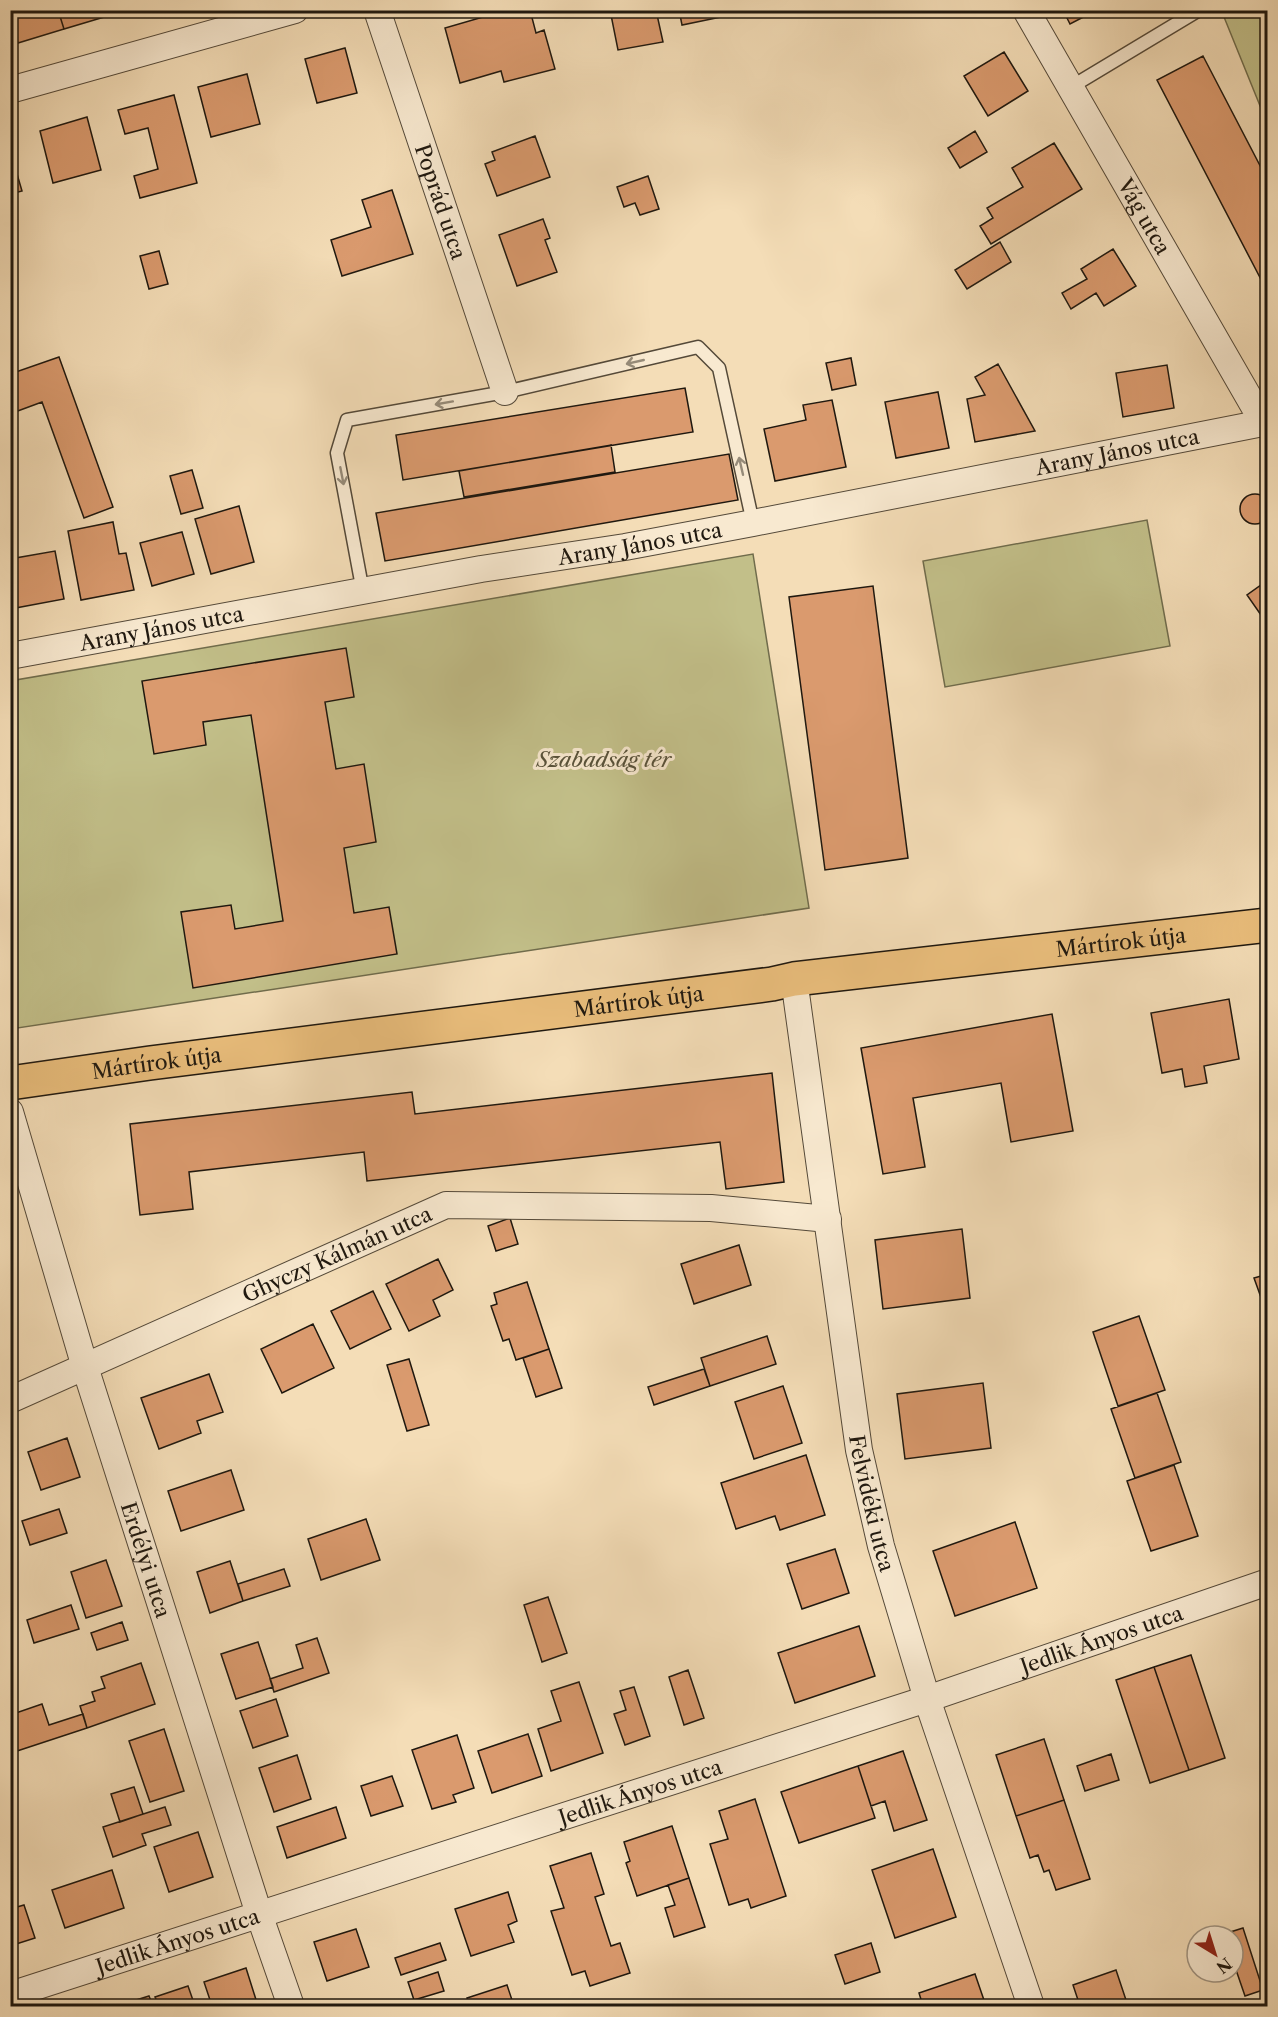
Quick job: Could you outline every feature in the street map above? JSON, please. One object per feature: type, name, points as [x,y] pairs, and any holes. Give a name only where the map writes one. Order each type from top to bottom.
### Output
[{"type":"main road","name":"Mártírok útja","points":[[10,1083],[772,984],[794,979],[1268,925]]},
{"type":"street","points":[[10,90],[295,10]]},
{"type":"street","name":"Poprád utca","points":[[377,10],[505,392]]},
{"type":"street","name":"Vág utca","points":[[1026,10],[1265,425]]},
{"type":"street","name":"Arany János utca","points":[[10,656],[481,569],[625,547],[1265,425]]},
{"type":"street","name":"Felvidéki utca","points":[[794,979],[860,1450],[881,1546],[927,1699],[1031,2007]]},
{"type":"street","name":"Erdélyi utca","points":[[10,1112],[85,1367],[259,1914],[291,2007]]},
{"type":"street","name":"Ghyczy Kálmán utca","points":[[10,1400],[446,1205],[711,1208],[828,1219]]},
{"type":"street","name":"Jedlik Ányos utca","points":[[10,1995],[927,1699],[1268,1582]]},
{"type":"lane","points":[[1071,87],[1199,10]]},
{"type":"lane","points":[[363,592],[337,453],[347,420],[505,392],[698,347],[718,368],[753,523]]},
{"type":"green space","points":[[1240,11],[1267,11],[1267,123],[1224,17]]},
{"type":"green space","points":[[1147,520],[1170,646],[945,687],[923,561]]},
{"type":"green space","name":"Szabadság tér","points":[[753,554],[809,908],[11,1029],[10,681]]},
{"type":"building","points":[[14,10],[58,10],[64,29],[18,43],[10,18],[10,12]]},
{"type":"building","points":[[58,10],[109,10],[111,15],[64,29]]},
{"type":"building","points":[[507,10],[530,10],[536,33],[544,30],[555,69],[504,82],[501,71],[460,83],[445,28]]},
{"type":"building","points":[[610,10],[656,10],[663,42],[618,50]]},
{"type":"building","points":[[679,10],[730,10],[731,15],[682,25]]},
{"type":"building","points":[[1063,10],[1097,10],[1070,24]]},
{"type":"building","points":[[345,48],[357,93],[317,103],[305,59]]},
{"type":"building","points":[[1004,52],[1028,91],[988,116],[964,76]]},
{"type":"building","points":[[1203,56],[1268,181],[1268,287],[1266,289],[1157,80]]},
{"type":"building","points":[[247,74],[260,124],[211,137],[198,87]]},
{"type":"building","points":[[174,95],[197,183],[140,198],[134,176],[158,169],[148,128],[125,134],[118,110]]},
{"type":"building","points":[[87,117],[101,170],[53,183],[40,131]]},
{"type":"building","points":[[975,131],[987,152],[960,168],[948,148]]},
{"type":"building","points":[[535,136],[550,177],[497,196],[485,164],[495,160],[492,152]]},
{"type":"building","points":[[1054,143],[1082,189],[991,244],[980,226],[993,218],[987,208],[1023,187],[1012,168]]},
{"type":"building","points":[[10,150],[22,191],[10,194]]},
{"type":"building","points":[[648,176],[659,209],[640,215],[635,203],[624,207],[617,187]]},
{"type":"building","points":[[392,190],[413,254],[342,276],[331,240],[371,227],[362,200]]},
{"type":"building","points":[[543,219],[550,238],[545,240],[557,272],[517,286],[499,235]]},
{"type":"building","points":[[1000,242],[1011,262],[967,289],[955,270]]},
{"type":"building","points":[[1113,249],[1136,286],[1104,306],[1096,293],[1071,309],[1062,293],[1087,279],[1081,269]]},
{"type":"building","points":[[159,251],[168,284],[149,289],[140,256]]},
{"type":"building","points":[[59,357],[113,507],[84,518],[42,402],[15,412],[10,400],[10,374]]},
{"type":"building","points":[[851,358],[856,385],[832,390],[826,363]]},
{"type":"building","points":[[998,364],[1035,431],[975,442],[967,399],[985,395],[975,377]]},
{"type":"building","points":[[1167,365],[1174,408],[1123,417],[1116,373]]},
{"type":"building","points":[[685,388],[693,432],[403,480],[396,435]]},
{"type":"building","points":[[938,392],[949,448],[896,458],[885,402]]},
{"type":"building","points":[[832,400],[846,467],[775,481],[764,429],[806,420],[803,405]]},
{"type":"building","points":[[611,445],[615,472],[464,497],[459,471]]},
{"type":"building","points":[[729,454],[738,500],[385,561],[376,513]]},
{"type":"building","points":[[192,470],[203,508],[181,514],[170,476]]},
{"type":"building","points":[[1255,494],[1266,498],[1270,509],[1266,520],[1255,524],[1244,520],[1240,509],[1244,498]]},
{"type":"building","points":[[239,506],[254,562],[211,574],[195,519]]},
{"type":"building","points":[[113,522],[119,554],[126,553],[134,590],[81,600],[68,531]]},
{"type":"building","points":[[182,532],[194,574],[152,586],[140,543]]},
{"type":"building","points":[[55,551],[64,599],[10,609],[10,559]]},
{"type":"building","points":[[1268,580],[1268,625],[1247,595]]},
{"type":"building","points":[[873,586],[908,858],[825,870],[789,597]]},
{"type":"building","points":[[346,648],[354,697],[325,702],[336,769],[364,764],[376,842],[344,848],[354,913],[389,907],[397,954],[193,988],[181,912],[231,905],[235,929],[283,921],[251,715],[203,722],[206,745],[154,754],[142,681]]},
{"type":"building","points":[[1229,999],[1239,1059],[1204,1066],[1207,1083],[1185,1087],[1182,1069],[1162,1073],[1151,1013]]},
{"type":"building","points":[[1052,1014],[1073,1131],[1011,1142],[1001,1083],[913,1098],[925,1167],[883,1174],[861,1048]]},
{"type":"building","points":[[772,1073],[784,1182],[726,1189],[720,1142],[367,1181],[364,1152],[189,1172],[193,1209],[140,1215],[130,1124],[412,1092],[415,1114]]},
{"type":"building","points":[[510,1218],[518,1244],[496,1251],[488,1226]]},
{"type":"building","points":[[962,1229],[970,1298],[883,1309],[875,1240]]},
{"type":"building","points":[[739,1245],[751,1285],[694,1304],[681,1264]]},
{"type":"building","points":[[438,1259],[453,1290],[433,1300],[440,1316],[409,1331],[386,1284]]},
{"type":"building","points":[[1268,1274],[1268,1317],[1254,1278]]},
{"type":"building","points":[[527,1282],[549,1349],[516,1360],[509,1339],[503,1341],[491,1306],[497,1304],[494,1293]]},
{"type":"building","points":[[373,1291],[391,1329],[350,1349],[331,1311]]},
{"type":"building","points":[[1139,1316],[1165,1390],[1118,1406],[1093,1332]]},
{"type":"building","points":[[313,1324],[334,1368],[282,1393],[261,1349]]},
{"type":"building","points":[[767,1336],[776,1364],[710,1386],[701,1358]]},
{"type":"building","points":[[549,1349],[562,1388],[536,1397],[523,1358]]},
{"type":"building","points":[[409,1359],[429,1425],[407,1431],[387,1365]]},
{"type":"building","points":[[704,1369],[710,1386],[654,1405],[648,1387]]},
{"type":"building","points":[[209,1374],[223,1412],[197,1421],[201,1433],[159,1449],[141,1398]]},
{"type":"building","points":[[983,1383],[991,1448],[905,1459],[897,1394]]},
{"type":"building","points":[[783,1386],[802,1443],[754,1459],[735,1402]]},
{"type":"building","points":[[1157,1393],[1181,1462],[1135,1478],[1111,1409]]},
{"type":"building","points":[[67,1438],[80,1477],[41,1490],[28,1452]]},
{"type":"building","points":[[806,1455],[825,1515],[780,1530],[775,1516],[736,1529],[721,1483]]},
{"type":"building","points":[[1174,1465],[1198,1536],[1151,1551],[1127,1481]]},
{"type":"building","points":[[231,1470],[244,1510],[181,1531],[168,1491]]},
{"type":"building","points":[[59,1509],[67,1533],[30,1545],[22,1521]]},
{"type":"building","points":[[366,1519],[380,1560],[321,1580],[308,1539]]},
{"type":"building","points":[[1015,1522],[1037,1588],[955,1616],[933,1551]]},
{"type":"building","points":[[835,1549],[849,1593],[802,1609],[787,1564]]},
{"type":"building","points":[[106,1560],[122,1606],[86,1618],[71,1572]]},
{"type":"building","points":[[230,1561],[243,1601],[210,1613],[197,1572]]},
{"type":"building","points":[[284,1569],[290,1586],[243,1601],[238,1584]]},
{"type":"building","points":[[548,1597],[567,1653],[542,1662],[524,1605]]},
{"type":"building","points":[[71,1605],[79,1629],[34,1643],[27,1620]]},
{"type":"building","points":[[122,1622],[128,1640],[97,1650],[91,1633]]},
{"type":"building","points":[[859,1626],[875,1676],[795,1703],[778,1653]]},
{"type":"building","points":[[317,1638],[329,1673],[274,1692],[270,1679],[303,1668],[296,1645]]},
{"type":"building","points":[[258,1642],[273,1687],[236,1699],[221,1654]]},
{"type":"building","points":[[1191,1655],[1225,1758],[1189,1770],[1154,1667]]},
{"type":"building","points":[[141,1663],[155,1704],[87,1728],[80,1706],[95,1701],[92,1692],[105,1688],[101,1677]]},
{"type":"building","points":[[1154,1667],[1189,1770],[1150,1783],[1116,1680]]},
{"type":"building","points":[[688,1670],[704,1718],[684,1725],[669,1677]]},
{"type":"building","points":[[579,1682],[603,1753],[551,1771],[538,1729],[561,1721],[551,1691]]},
{"type":"building","points":[[634,1687],[650,1736],[625,1745],[614,1714],[626,1710],[620,1691]]},
{"type":"building","points":[[276,1699],[288,1736],[253,1748],[240,1711]]},
{"type":"building","points":[[42,1704],[49,1725],[83,1714],[87,1728],[14,1752],[10,1741],[10,1715]]},
{"type":"building","points":[[164,1729],[184,1791],[150,1802],[129,1741]]},
{"type":"building","points":[[528,1734],[542,1776],[492,1793],[478,1751]]},
{"type":"building","points":[[457,1735],[474,1788],[453,1795],[456,1802],[432,1809],[412,1750]]},
{"type":"building","points":[[1044,1739],[1064,1800],[1016,1816],[996,1755]]},
{"type":"building","points":[[903,1751],[927,1820],[894,1831],[885,1801],[871,1806],[858,1766]]},
{"type":"building","points":[[1111,1754],[1119,1780],[1085,1791],[1077,1766]]},
{"type":"building","points":[[297,1755],[311,1799],[274,1812],[259,1768]]},
{"type":"building","points":[[858,1766],[875,1818],[799,1843],[781,1792]]},
{"type":"building","points":[[392,1776],[403,1806],[371,1816],[361,1786]]},
{"type":"building","points":[[134,1787],[143,1814],[120,1822],[111,1794]]},
{"type":"building","points":[[755,1799],[786,1896],[751,1908],[748,1899],[729,1905],[710,1844],[728,1839],[719,1811]]},
{"type":"building","points":[[1064,1800],[1090,1879],[1056,1890],[1049,1870],[1044,1872],[1038,1855],[1030,1858],[1016,1816]]},
{"type":"building","points":[[165,1807],[171,1825],[142,1834],[146,1845],[113,1857],[103,1827]]},
{"type":"building","points":[[336,1807],[346,1838],[287,1858],[277,1827]]},
{"type":"building","points":[[672,1826],[689,1878],[637,1896],[626,1863],[630,1861],[624,1842]]},
{"type":"building","points":[[198,1832],[213,1877],[169,1892],[154,1847]]},
{"type":"building","points":[[933,1849],[956,1917],[895,1938],[872,1870]]},
{"type":"building","points":[[591,1853],[604,1894],[595,1897],[611,1946],[620,1943],[630,1973],[590,1986],[585,1971],[572,1975],[551,1911],[564,1908],[550,1866]]},
{"type":"building","points":[[112,1870],[124,1908],[65,1928],[52,1890]]},
{"type":"building","points":[[689,1878],[705,1927],[674,1937],[665,1908],[675,1905],[668,1885]]},
{"type":"building","points":[[508,1892],[517,1921],[508,1925],[514,1942],[471,1956],[455,1909]]},
{"type":"building","points":[[24,1905],[35,1938],[10,1946],[10,1909]]},
{"type":"building","points":[[356,1929],[369,1967],[327,1981],[314,1942]]},
{"type":"building","points":[[1245,1934],[1263,1990],[1245,1996],[1241,1984],[1245,1984]]},
{"type":"building","points":[[440,1943],[446,1960],[401,1975],[395,1958]]},
{"type":"building","points":[[871,1943],[880,1972],[845,1984],[835,1955]]},
{"type":"building","points":[[246,1968],[258,2006],[212,2006],[204,1982]]},
{"type":"building","points":[[1116,1970],[1128,2006],[1080,2006],[1073,1985]]},
{"type":"building","points":[[438,1972],[444,1991],[414,2000],[408,1982]]},
{"type":"building","points":[[975,1974],[986,2006],[923,2006],[919,1993]]},
{"type":"building","points":[[507,1985],[514,2006],[470,2006],[467,1998]]},
{"type":"building","points":[[188,1986],[195,2006],[159,2006],[155,1997]]},
{"type":"building","points":[[149,1996],[153,2006],[117,2006]]}]
